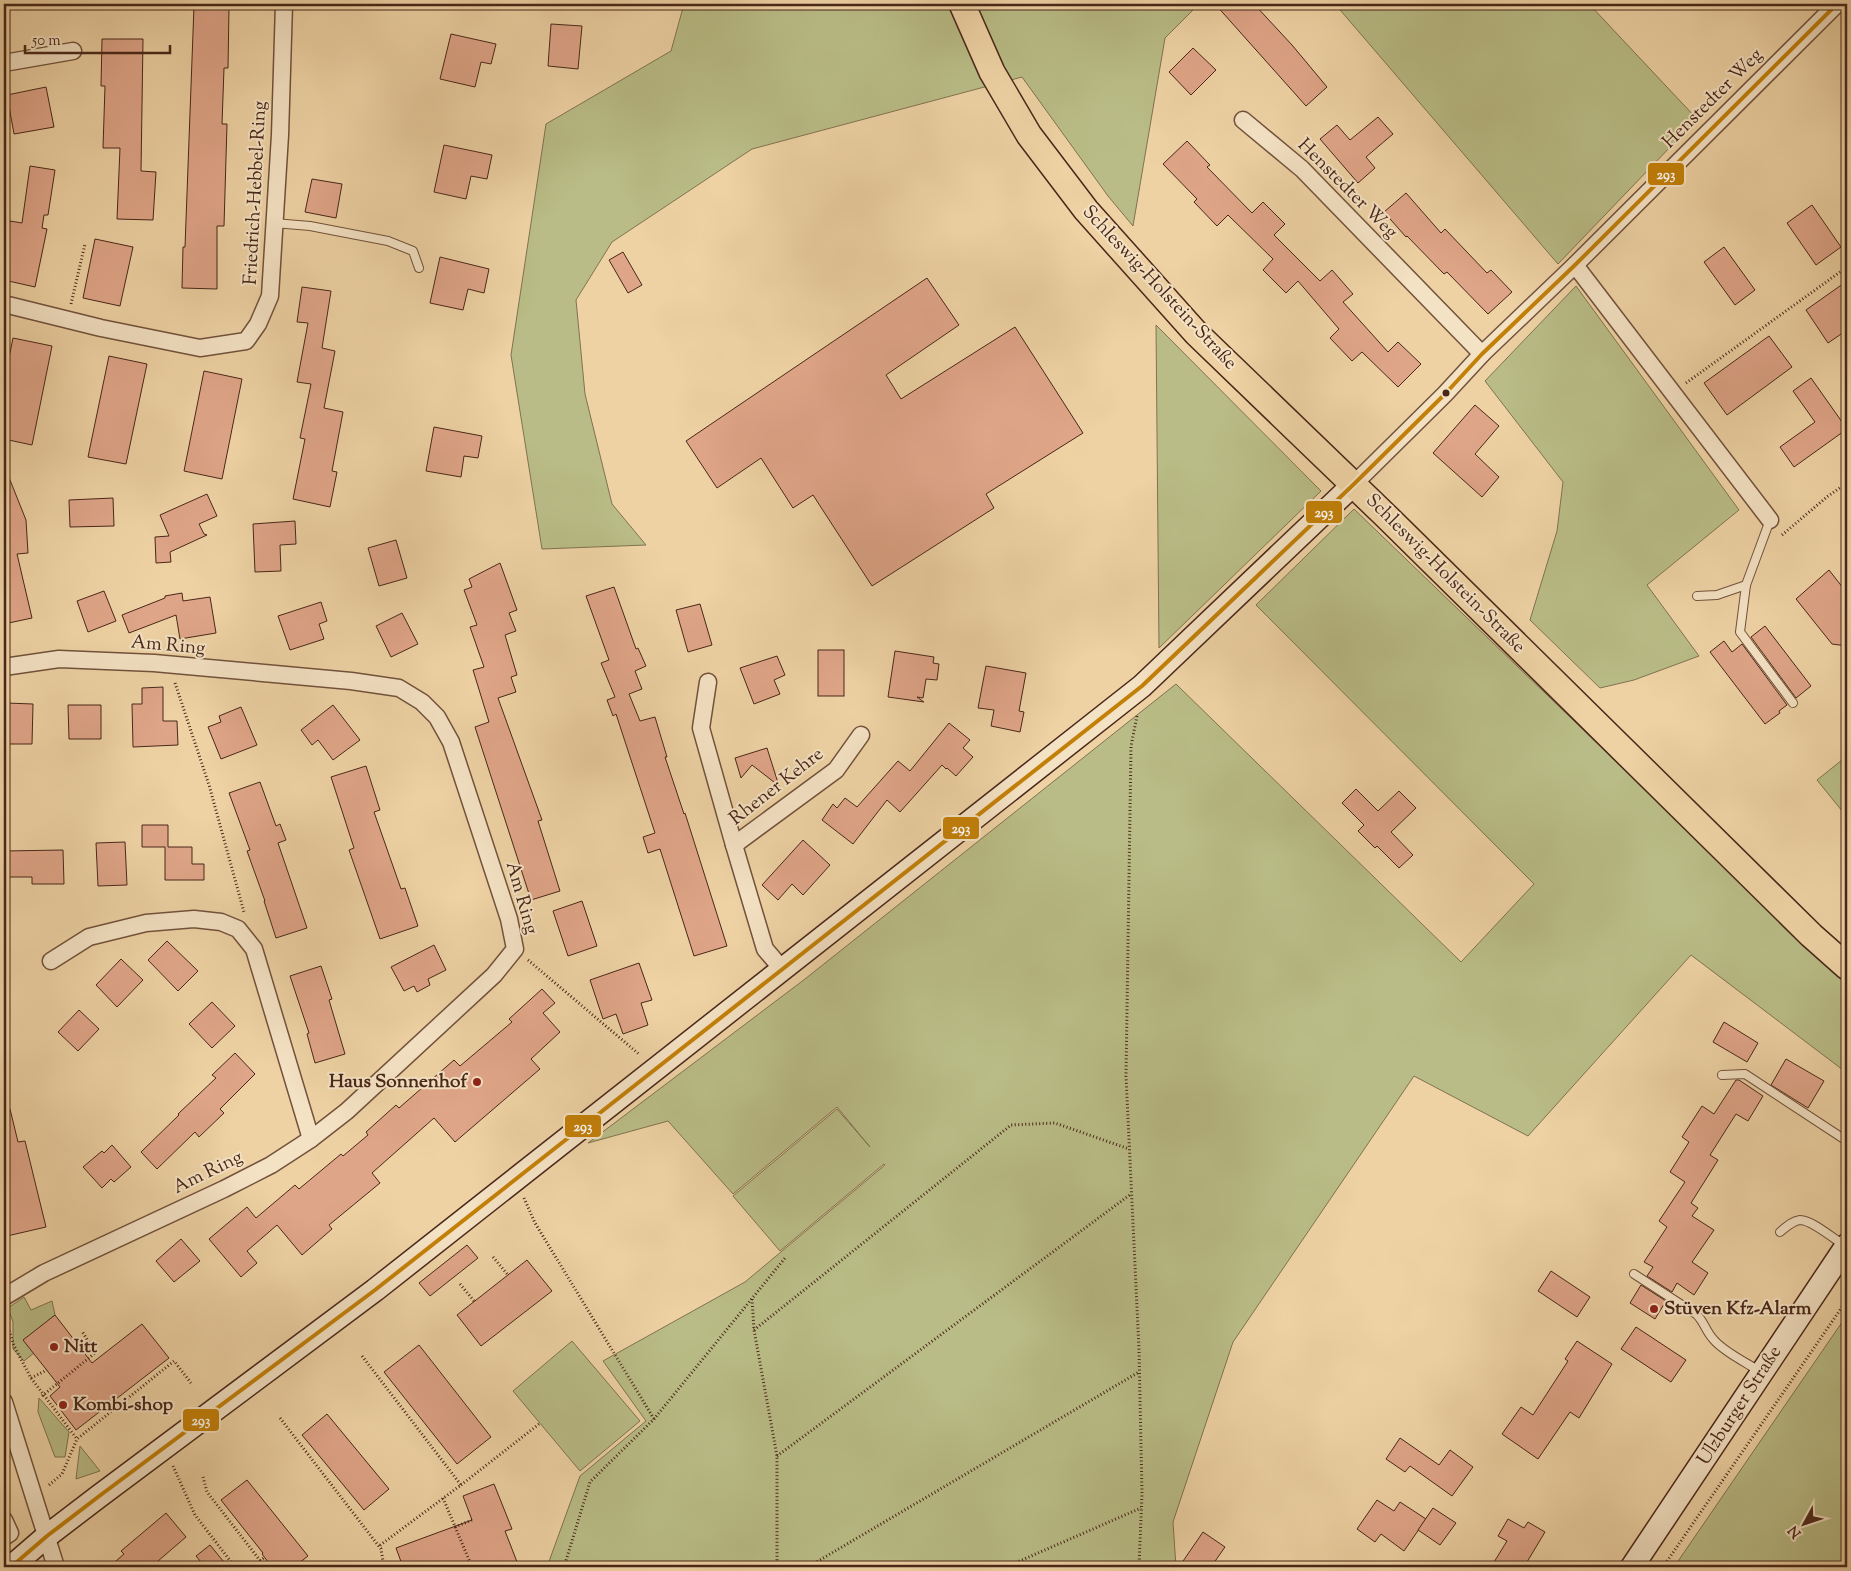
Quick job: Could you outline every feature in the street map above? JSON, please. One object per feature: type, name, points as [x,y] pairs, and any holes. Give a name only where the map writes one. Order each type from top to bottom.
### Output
[{"type":"main road","name":"Schleswig-Holstein-Straße","points":[[962,4],[992,72],[1029,136],[1086,210],[1196,333],[1354,484],[1811,935],[1847,967]]},
{"type":"main road","name":"Schleswig-Holstein-Straße","points":[[1811,935],[1847,953]]},
{"type":"street","name":"Friedrich-Hebbel-Ring","points":[[4,304],[67,320],[200,348],[246,341],[258,324],[270,296],[280,135],[284,4]]},
{"type":"street","name":"Henstedter Weg","points":[[1354,484],[1445,394],[1482,354],[1575,265],[1837,4]]},
{"type":"street","points":[[4,63],[73,51]]},
{"type":"street","name":"Henstedter Weg","points":[[1243,120],[1302,169],[1482,354]]},
{"type":"street","points":[[1575,265],[1770,520]]},
{"type":"street","points":[[11,1567],[47,1536],[374,1290],[1142,686],[1354,484]]},
{"type":"street","name":"Am Ring","points":[[4,667],[59,659],[154,663],[170,666],[351,681],[399,688],[422,702],[437,718],[451,742],[509,919],[515,949],[494,976],[347,1111],[311,1139],[271,1165],[44,1273],[4,1297]]},
{"type":"street","name":"Rhener Kehre","points":[[708,682],[701,728],[765,949],[782,969]]},
{"type":"street","name":"Rhener Kehre","points":[[734,845],[836,770],[861,735]]},
{"type":"street","points":[[51,961],[89,937],[146,924],[194,919],[221,922],[238,929],[254,949],[311,1139]]},
{"type":"street","name":"Ulzburger Straße","points":[[1632,1567],[1847,1246]]},
{"type":"street","points":[[4,1402],[56,1567]]},
{"type":"street","points":[[4,1520],[10,1533],[4,1537]]},
{"type":"lane","points":[[274,223],[310,226],[388,241],[413,251],[419,268]]},
{"type":"lane","points":[[1770,520],[1746,585],[1740,632],[1793,703]]},
{"type":"lane","points":[[1697,596],[1717,595],[1746,585]]},
{"type":"lane","points":[[1722,1075],[1745,1074],[1847,1141]]},
{"type":"lane","points":[[1780,1232],[1789,1224],[1799,1220],[1808,1222],[1847,1246]]},
{"type":"lane","points":[[1634,1274],[1696,1314],[1702,1319],[1707,1333],[1716,1343],[1763,1373]]},
{"type":"path","points":[[67,320],[85,244]]},
{"type":"path","points":[[1673,392],[1847,267]]},
{"type":"path","points":[[1782,535],[1828,496],[1847,483]]},
{"type":"path","points":[[170,666],[209,786],[254,949]]},
{"type":"path","points":[[1139,1567],[1141,1508],[1139,1372],[1126,1076],[1131,746],[1142,686]]},
{"type":"path","points":[[515,949],[656,1068]]},
{"type":"path","points":[[754,1330],[1011,1125],[1055,1123],[1129,1149]]},
{"type":"path","points":[[516,1178],[535,1223],[654,1419]]},
{"type":"path","points":[[778,1456],[1131,1194]]},
{"type":"path","points":[[493,1257],[508,1274]]},
{"type":"path","points":[[564,1567],[590,1482],[654,1419],[785,1258]]},
{"type":"path","points":[[460,1284],[474,1301]]},
{"type":"path","points":[[752,1298],[754,1330],[778,1456],[777,1567]]},
{"type":"path","points":[[1663,1567],[1847,1300]]},
{"type":"path","points":[[4,1313],[14,1346],[30,1378],[77,1439]]},
{"type":"path","points":[[42,1396],[54,1390],[95,1353],[82,1331]]},
{"type":"path","points":[[362,1356],[462,1484]]},
{"type":"path","points":[[34,1497],[62,1474],[77,1439],[174,1361],[191,1383]]},
{"type":"path","points":[[30,1378],[47,1370]]},
{"type":"path","points":[[808,1567],[1139,1372]]},
{"type":"path","points":[[280,1418],[379,1546],[384,1567]]},
{"type":"path","points":[[379,1546],[539,1424]]},
{"type":"path","points":[[164,1447],[195,1515],[235,1567]]},
{"type":"path","points":[[203,1477],[207,1492],[233,1522],[262,1562],[260,1567]]},
{"type":"path","points":[[443,1498],[472,1567]]},
{"type":"path","points":[[1006,1567],[1141,1508]]},
{"type":"path","points":[[455,1527],[472,1520]]},
{"type":"path","points":[[260,1561],[265,1557]]},
{"type":"green space","points":[[684,4],[1199,4],[1165,38],[1133,226],[1108,196],[1022,77],[752,149],[612,242],[576,300],[585,394],[612,504],[646,545],[542,549],[511,355],[546,124],[671,51]]},
{"type":"green space","points":[[1335,4],[1589,4],[1697,119],[1558,264]]},
{"type":"green space","points":[[1576,286],[1739,510],[1647,585],[1699,656],[1634,680],[1600,688],[1530,620],[1557,531],[1563,482],[1485,381]]},
{"type":"green space","points":[[1156,325],[1321,491],[1159,648]]},
{"type":"green space","points":[[1354,509],[1847,984],[1847,1073],[1691,955],[1528,1136],[1414,1076],[1233,1342],[1173,1522],[1176,1567],[547,1567],[580,1476],[646,1421],[603,1361],[745,1282],[885,1165],[780,1251],[733,1196],[837,1109],[870,1147],[837,1107],[733,1194],[668,1121],[588,1143],[805,979],[1176,684],[1461,962],[1534,884],[1256,605]]},
{"type":"green space","points":[[1847,756],[1847,817],[1817,780]]},
{"type":"green space","points":[[24,1297],[31,1310],[52,1301],[55,1315],[24,1340],[34,1353],[24,1361],[13,1349],[13,1322],[8,1308]]},
{"type":"green space","points":[[1847,1315],[1847,1567],[1674,1567]]},
{"type":"green space","points":[[572,1341],[640,1421],[580,1471],[513,1391]]},
{"type":"green space","points":[[39,1398],[69,1432],[65,1457],[55,1457],[38,1412]]},
{"type":"green space","points":[[80,1446],[100,1471],[76,1479]]},
{"type":"building","points":[[1215,4],[1254,4],[1327,87],[1306,106]]},
{"type":"building","points":[[194,6],[229,7],[228,68],[224,68],[222,124],[227,124],[224,226],[217,226],[217,289],[182,288]]},
{"type":"building","points":[[551,24],[582,26],[578,69],[548,66]]},
{"type":"building","points":[[451,34],[496,44],[491,64],[481,62],[475,87],[440,79]]},
{"type":"building","points":[[102,39],[143,39],[141,171],[156,172],[153,220],[117,219],[120,148],[103,148],[105,86],[101,86]]},
{"type":"building","points":[[1193,48],[1216,70],[1191,95],[1169,72]]},
{"type":"building","points":[[46,87],[54,127],[14,134],[7,95]]},
{"type":"building","points":[[1378,117],[1393,134],[1366,157],[1375,168],[1358,183],[1320,139],[1337,125],[1350,140]]},
{"type":"building","points":[[1187,141],[1210,165],[1207,167],[1252,213],[1263,202],[1285,224],[1274,235],[1320,281],[1332,270],[1353,294],[1343,302],[1388,352],[1398,342],[1421,364],[1398,387],[1362,352],[1352,361],[1330,338],[1339,329],[1298,281],[1286,293],[1263,270],[1273,259],[1228,215],[1217,226],[1194,202],[1197,199],[1163,164]]},
{"type":"building","points":[[444,145],[492,155],[487,179],[471,176],[466,199],[434,192]]},
{"type":"building","points":[[30,166],[55,170],[48,215],[44,215],[42,228],[47,229],[35,287],[4,280],[4,249],[10,221],[22,223]]},
{"type":"building","points":[[312,179],[342,184],[336,218],[305,212]]},
{"type":"building","points":[[1406,193],[1441,233],[1445,229],[1487,273],[1491,270],[1512,292],[1488,314],[1447,272],[1444,274],[1406,237],[1384,212]]},
{"type":"building","points":[[1812,205],[1841,247],[1816,265],[1787,223]]},
{"type":"building","points":[[95,239],[133,247],[120,306],[83,298]]},
{"type":"building","points":[[1724,247],[1755,290],[1735,305],[1704,262]]},
{"type":"building","points":[[623,252],[642,285],[628,293],[609,260]]},
{"type":"building","points":[[440,257],[489,269],[484,293],[468,289],[463,310],[430,303]]},
{"type":"building","points":[[927,278],[959,325],[886,375],[901,399],[1015,327],[1083,433],[986,494],[994,508],[872,586],[813,495],[793,508],[761,458],[717,488],[686,441]]},
{"type":"building","points":[[1847,281],[1847,330],[1828,343],[1806,310]]},
{"type":"building","points":[[302,287],[331,291],[322,348],[335,351],[324,408],[343,412],[332,471],[337,472],[330,507],[293,499],[305,439],[300,438],[311,384],[297,382],[308,323],[297,322]]},
{"type":"building","points":[[1769,336],[1792,367],[1727,415],[1704,383]]},
{"type":"building","points":[[13,338],[52,346],[32,445],[4,439],[4,382]]},
{"type":"building","points":[[109,356],[147,364],[126,464],[88,457]]},
{"type":"building","points":[[204,371],[242,379],[222,479],[184,471]]},
{"type":"building","points":[[1811,378],[1847,429],[1794,467],[1780,447],[1815,422],[1793,391]]},
{"type":"building","points":[[1475,405],[1499,426],[1475,454],[1499,477],[1482,497],[1433,453]]},
{"type":"building","points":[[434,427],[482,436],[478,458],[464,456],[461,477],[426,471]]},
{"type":"building","points":[[4,465],[26,520],[28,553],[17,554],[32,618],[4,624],[4,580],[9,579],[4,521]]},
{"type":"building","points":[[207,494],[217,516],[199,524],[204,534],[207,535],[170,552],[171,562],[156,563],[155,537],[169,536],[160,515]]},
{"type":"building","points":[[113,498],[114,526],[70,527],[69,500]]},
{"type":"building","points":[[295,521],[296,544],[280,545],[281,571],[255,572],[253,524]]},
{"type":"building","points":[[396,540],[407,578],[379,586],[368,548]]},
{"type":"building","points":[[500,563],[517,610],[509,613],[516,631],[505,635],[517,675],[511,677],[516,692],[498,698],[542,820],[538,821],[560,891],[531,900],[475,727],[489,722],[473,670],[484,667],[470,627],[477,625],[464,590],[472,587],[469,579]]},
{"type":"building","points":[[1829,570],[1847,593],[1847,646],[1832,644],[1796,599]]},
{"type":"building","points":[[614,587],[636,649],[638,648],[646,666],[635,671],[642,689],[629,694],[640,721],[655,717],[667,757],[665,757],[685,813],[727,946],[694,956],[660,849],[648,853],[643,837],[655,833],[616,714],[613,716],[607,700],[615,697],[601,663],[609,660],[586,596]]},
{"type":"building","points":[[104,591],[116,621],[88,632],[77,601]]},
{"type":"building","points":[[182,593],[183,601],[210,597],[216,633],[180,639],[176,615],[129,633],[122,615],[165,598],[165,596]]},
{"type":"building","points":[[321,602],[327,621],[319,624],[324,639],[290,650],[278,616]]},
{"type":"building","points":[[700,604],[712,645],[688,652],[676,610]]},
{"type":"building","points":[[402,613],[418,644],[391,657],[376,626]]},
{"type":"building","points":[[1765,626],[1811,686],[1796,698],[1751,637]]},
{"type":"building","points":[[1724,641],[1732,652],[1742,644],[1787,705],[1765,724],[1710,652]]},
{"type":"building","points":[[818,650],[844,650],[844,696],[818,696]]},
{"type":"building","points":[[895,651],[934,657],[933,663],[939,664],[937,680],[926,679],[923,698],[917,697],[924,702],[888,697]]},
{"type":"building","points":[[777,656],[785,675],[774,680],[780,694],[754,704],[740,668]]},
{"type":"building","points":[[986,666],[1026,673],[1019,711],[1024,712],[1020,732],[991,726],[994,710],[978,708]]},
{"type":"building","points":[[163,687],[163,721],[177,721],[178,745],[133,747],[132,704],[142,704],[142,688]]},
{"type":"building","points":[[6,703],[33,704],[32,744],[6,744]]},
{"type":"building","points":[[68,705],[101,705],[101,739],[69,739]]},
{"type":"building","points":[[333,705],[360,740],[333,760],[318,740],[312,745],[301,730]]},
{"type":"building","points":[[241,707],[257,745],[221,759],[208,727],[221,722],[219,716]]},
{"type":"building","points":[[949,723],[970,740],[963,748],[973,757],[956,776],[942,765],[900,812],[887,800],[853,844],[822,820],[833,804],[837,808],[845,798],[857,807],[898,761],[910,771]]},
{"type":"building","points":[[767,748],[779,786],[752,765],[741,778],[735,758]]},
{"type":"building","points":[[366,766],[380,810],[374,812],[401,889],[405,888],[418,926],[380,939],[349,850],[354,848],[331,777]]},
{"type":"building","points":[[260,782],[276,826],[280,824],[286,840],[278,843],[307,928],[276,938],[247,851],[250,850],[229,793]]},
{"type":"building","points":[[1356,789],[1378,811],[1399,791],[1416,808],[1391,832],[1413,855],[1399,868],[1377,846],[1375,848],[1358,831],[1364,825],[1342,803]]},
{"type":"building","points":[[142,825],[168,825],[168,847],[192,847],[192,864],[204,864],[204,880],[165,880],[165,847],[142,847]]},
{"type":"building","points":[[803,840],[830,865],[803,895],[792,884],[778,900],[762,885]]},
{"type":"building","points":[[125,842],[127,885],[98,886],[96,843]]},
{"type":"building","points":[[63,850],[64,884],[32,884],[32,877],[4,877],[4,851]]},
{"type":"building","points":[[582,901],[597,946],[568,956],[553,911]]},
{"type":"building","points":[[167,941],[198,971],[178,991],[148,960]]},
{"type":"building","points":[[434,945],[446,970],[428,979],[430,985],[417,992],[414,986],[404,991],[391,967]]},
{"type":"building","points":[[121,959],[143,980],[117,1007],[96,985]]},
{"type":"building","points":[[639,963],[652,1000],[641,1003],[648,1025],[623,1034],[616,1014],[603,1019],[590,980]]},
{"type":"building","points":[[321,966],[332,999],[329,1000],[345,1054],[315,1063],[307,1034],[309,1033],[290,976]]},
{"type":"building","points":[[542,989],[555,1003],[543,1013],[560,1032],[531,1059],[540,1069],[455,1142],[434,1118],[372,1173],[380,1183],[329,1225],[332,1229],[302,1255],[277,1225],[247,1251],[257,1263],[241,1277],[209,1239],[247,1207],[256,1218],[295,1185],[299,1189],[341,1154],[343,1156],[368,1135],[366,1132],[396,1105],[399,1108],[454,1060],[460,1066],[512,1022],[509,1019]]},
{"type":"building","points":[[212,1002],[235,1026],[212,1048],[189,1024]]},
{"type":"building","points":[[79,1010],[99,1029],[78,1051],[58,1032]]},
{"type":"building","points":[[1724,1022],[1758,1043],[1747,1062],[1713,1042]]},
{"type":"building","points":[[235,1053],[255,1074],[220,1109],[224,1113],[199,1137],[195,1132],[157,1169],[141,1152],[216,1078],[212,1075]]},
{"type":"building","points":[[1786,1059],[1824,1081],[1808,1108],[1771,1085]]},
{"type":"building","points":[[1736,1080],[1739,1080],[1763,1096],[1748,1121],[1736,1114],[1710,1155],[1718,1160],[1691,1203],[1698,1208],[1692,1216],[1714,1230],[1692,1262],[1708,1273],[1694,1295],[1677,1283],[1672,1292],[1647,1276],[1653,1267],[1644,1262],[1667,1227],[1659,1221],[1685,1182],[1670,1172],[1689,1142],[1682,1137],[1702,1106],[1714,1114]]},
{"type":"building","points":[[4,1109],[10,1109],[18,1142],[25,1141],[46,1227],[7,1236],[4,1221]]},
{"type":"building","points":[[112,1145],[131,1167],[114,1182],[111,1179],[102,1188],[83,1167],[102,1151],[104,1153]]},
{"type":"building","points":[[181,1239],[200,1261],[174,1282],[156,1261]]},
{"type":"building","points":[[467,1245],[478,1258],[430,1296],[419,1283]]},
{"type":"building","points":[[527,1260],[552,1291],[481,1346],[457,1315]]},
{"type":"building","points":[[1551,1271],[1590,1297],[1577,1317],[1538,1291]]},
{"type":"building","points":[[1641,1285],[1666,1301],[1655,1319],[1630,1303]]},
{"type":"building","points":[[55,1315],[92,1363],[142,1324],[169,1358],[76,1430],[50,1396],[60,1387],[23,1340]]},
{"type":"building","points":[[1636,1327],[1686,1360],[1671,1382],[1621,1349]]},
{"type":"building","points":[[1577,1341],[1612,1364],[1579,1418],[1570,1412],[1538,1459],[1502,1434],[1521,1407],[1533,1415],[1568,1361],[1565,1359]]},
{"type":"building","points":[[419,1345],[491,1437],[457,1464],[384,1372]]},
{"type":"building","points":[[327,1414],[389,1489],[364,1510],[302,1435]]},
{"type":"building","points":[[1400,1438],[1439,1465],[1450,1450],[1473,1467],[1452,1496],[1410,1466],[1405,1472],[1386,1459]]},
{"type":"building","points":[[247,1480],[308,1556],[294,1567],[272,1567],[221,1500]]},
{"type":"building","points":[[494,1484],[512,1529],[505,1531],[519,1567],[403,1567],[396,1548],[472,1520],[463,1496]]},
{"type":"building","points":[[1377,1500],[1394,1511],[1400,1502],[1426,1519],[1404,1551],[1381,1534],[1375,1542],[1357,1529]]},
{"type":"building","points":[[1433,1508],[1456,1523],[1440,1545],[1418,1530]]},
{"type":"building","points":[[166,1513],[186,1537],[151,1567],[109,1567],[124,1554],[121,1551]]},
{"type":"building","points":[[1508,1519],[1524,1528],[1528,1522],[1545,1532],[1524,1567],[1491,1567],[1507,1541],[1498,1536]]},
{"type":"building","points":[[1203,1532],[1225,1547],[1211,1567],[1179,1567]]},
{"type":"building","points":[[210,1545],[228,1567],[205,1567],[196,1556]]},
{"type":"transit line","name":"293","points":[[11,1567],[47,1536],[98,1497],[375,1290],[1142,686],[1354,484],[1445,394],[1482,354],[1575,265],[1837,4]]},
{"type":"place","name":"Haus Sonnenhof","points":[[477,1082]]},
{"type":"place","name":"Stüven Kfz-Alarm","points":[[1654,1309]]},
{"type":"place","name":"Nitt","points":[[54,1347]]},
{"type":"place","name":"Kombi-shop","points":[[63,1405]]}]
